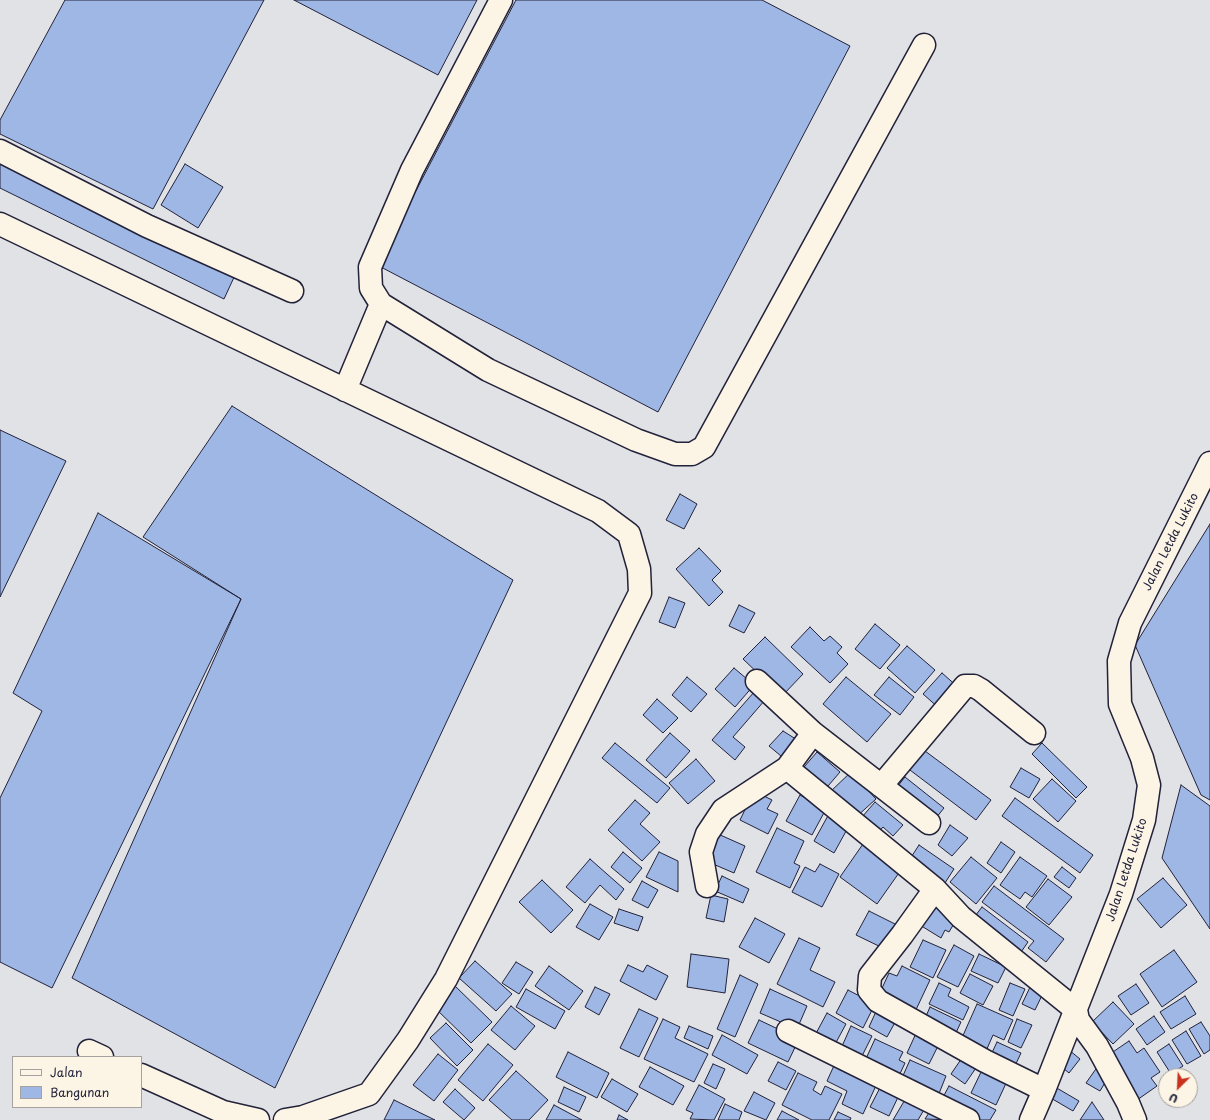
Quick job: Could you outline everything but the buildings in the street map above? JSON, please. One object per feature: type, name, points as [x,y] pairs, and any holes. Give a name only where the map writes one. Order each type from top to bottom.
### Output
[{"type":"street","points":[[501,0],[412,170],[370,267],[371,288],[381,304],[495,374],[636,440],[675,454],[692,454],[704,447],[924,45]]},
{"type":"street","points":[[0,151],[147,226],[292,291]]},
{"type":"street","points":[[0,224],[598,511],[629,534],[639,570],[640,593],[446,978],[408,1040],[369,1094],[303,1117],[285,1120]]},
{"type":"street","points":[[345,390],[381,304]]},
{"type":"street","name":"Jalan Letda Lukito","points":[[1031,1120],[1121,894],[1144,820],[1149,785],[1142,758],[1120,704],[1119,661],[1130,623],[1210,463]]},
{"type":"street","points":[[757,681],[813,733],[929,823]]},
{"type":"street","points":[[881,786],[965,686],[974,686],[981,690],[1034,733]]},
{"type":"street","points":[[707,886],[701,852],[707,834],[719,816],[724,810],[745,795],[787,768],[813,733]]},
{"type":"street","points":[[787,768],[935,889],[961,917],[1076,1010],[1078,1020],[1097,1046],[1136,1120]]},
{"type":"street","points":[[935,889],[870,976],[869,990],[878,1001],[985,1061],[1044,1090]]},
{"type":"street","points":[[788,1031],[968,1120]]},
{"type":"street","points":[[142,1075],[223,1112],[258,1120]]}]
